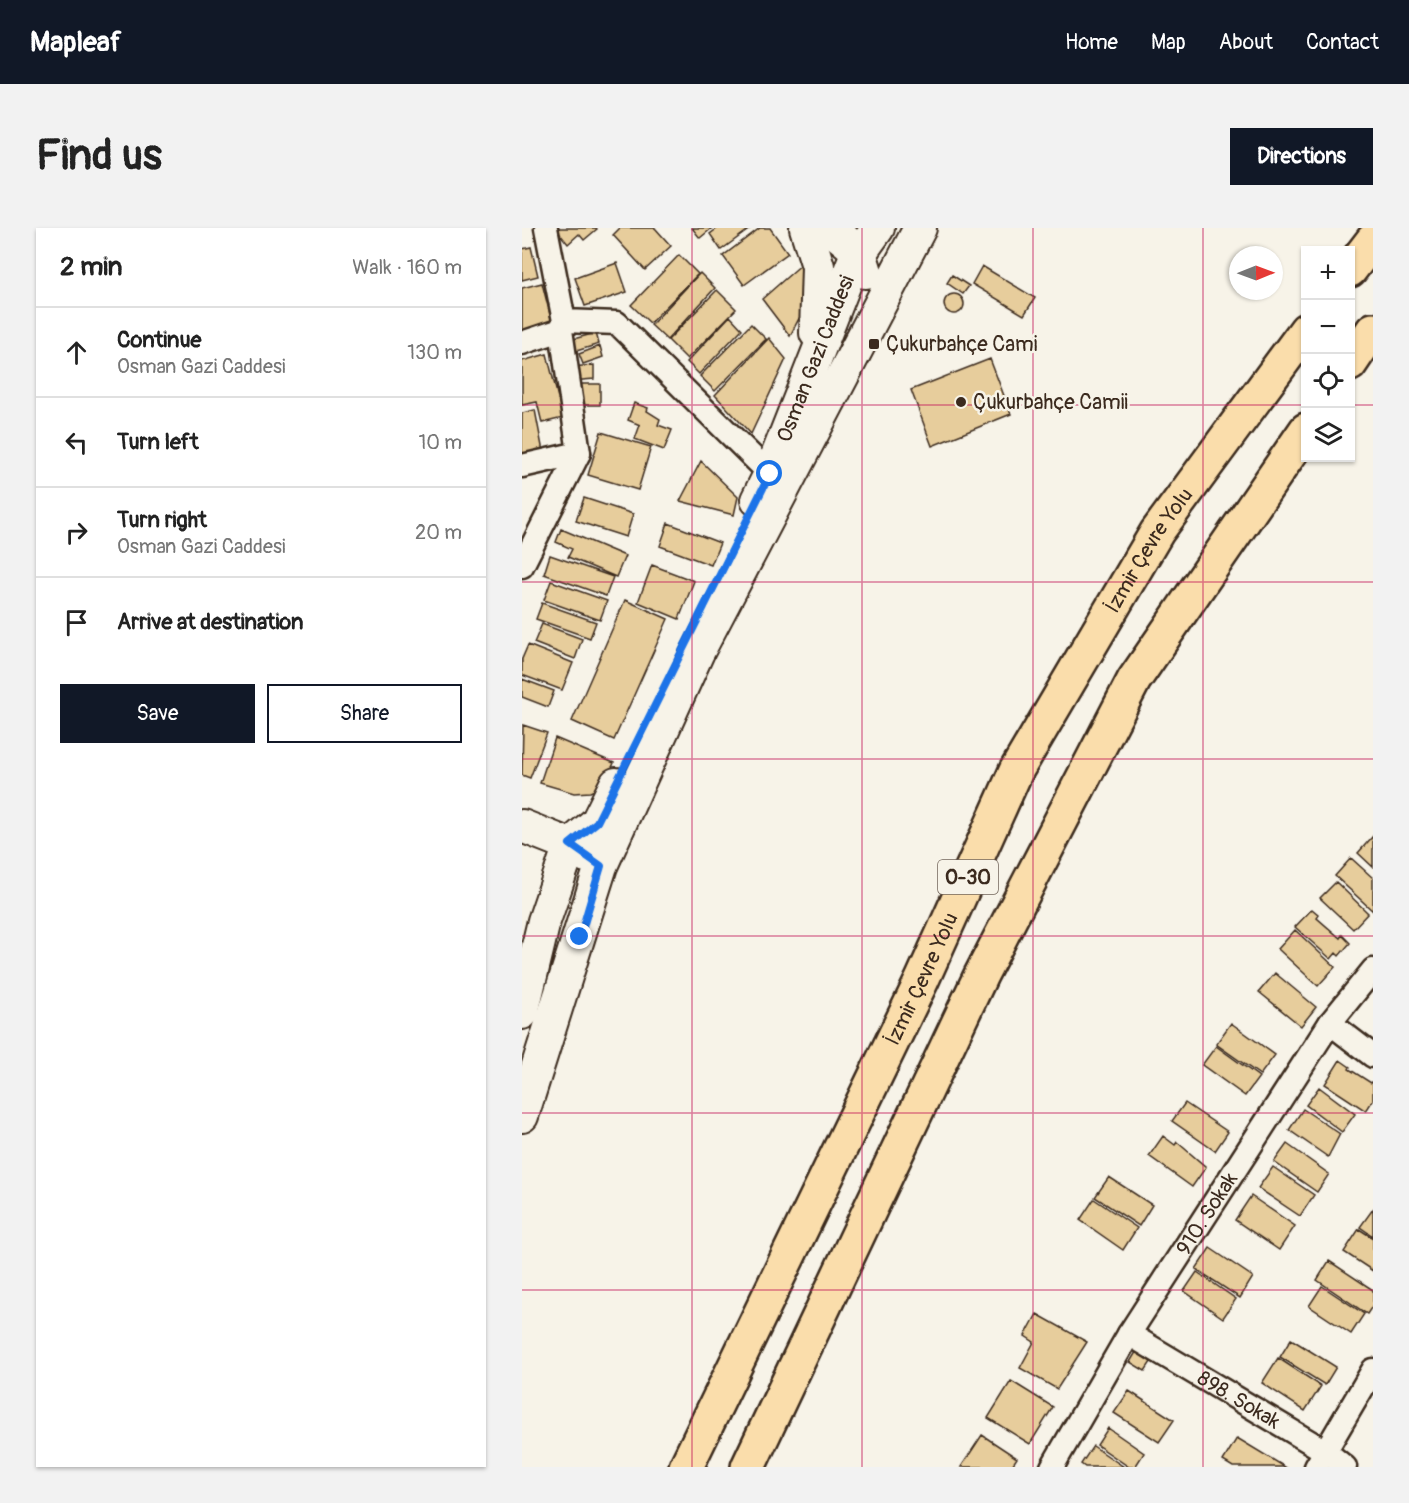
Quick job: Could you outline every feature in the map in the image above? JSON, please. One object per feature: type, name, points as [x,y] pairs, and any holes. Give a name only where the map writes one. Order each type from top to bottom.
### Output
[{"type":"highway","points":[[1355,263],[1373,240]]},
{"type":"highway","points":[[1355,357],[1373,330]]},
{"type":"highway","name":"İzmir Çevre Yolu","points":[[686,1467],[922,980],[1016,771],[1157,532],[1301,335]]},
{"type":"highway","name":"O-30","points":[[748,1467],[981,975],[1134,680],[1301,436]]},
{"type":"main road","name":"Osman Gazi Caddesi","points":[[570,844],[597,822],[770,474],[815,358],[878,228]]},
{"type":"main road","name":"Osman Gazi Caddesi","points":[[522,1116],[601,866],[698,652],[920,228]]},
{"type":"main road","points":[[816,235],[858,271],[870,326]]},
{"type":"main road","points":[[815,358],[818,266],[816,235]]},
{"type":"main road","points":[[858,271],[901,265]]},
{"type":"main road","points":[[522,826],[570,844],[601,866]]},
{"type":"main road","points":[[522,1013],[533,911],[570,844]]},
{"type":"main road","points":[[533,911],[580,937]]},
{"type":"street","points":[[522,566],[579,453],[546,228]]},
{"type":"street","points":[[522,343],[562,325],[617,323],[770,474]]},
{"type":"street","points":[[522,466],[579,453]]},
{"type":"street","name":"910. Sokak","points":[[1052,1467],[1129,1334],[1330,1023],[1373,970]]},
{"type":"street","points":[[1330,1023],[1373,1056]]},
{"type":"street","name":"898. Sokak","points":[[1129,1334],[1321,1459],[1345,1467]]},
{"type":"street","points":[[1321,1459],[1373,1370]]},
{"type":"building","points":[[555,228],[597,229],[584,240],[579,234],[568,244]]},
{"type":"building","points":[[620,228],[655,228],[671,246],[645,270],[613,235]]},
{"type":"building","points":[[692,228],[712,228],[700,238]]},
{"type":"building","points":[[718,228],[751,228],[721,250],[710,234]]},
{"type":"building","points":[[760,228],[770,228],[788,253],[744,285],[723,256]]},
{"type":"building","points":[[531,247],[538,276],[522,280],[522,249]]},
{"type":"building","points":[[679,255],[698,274],[650,323],[631,305]]},
{"type":"building","points":[[617,263],[627,292],[585,306],[575,278]]},
{"type":"building","points":[[803,263],[818,281],[790,336],[762,299]]},
{"type":"building","points":[[982,266],[1035,298],[1024,315],[972,284]]},
{"type":"building","points":[[700,273],[715,288],[667,340],[651,325]]},
{"type":"building","points":[[952,275],[969,286],[963,294],[947,283]]},
{"type":"building","points":[[542,283],[554,330],[522,338],[522,288]]},
{"type":"building","points":[[717,290],[736,309],[687,359],[668,340]]},
{"type":"building","points":[[954,294],[961,297],[964,304],[961,311],[954,314],[947,311],[944,304],[947,297]]},
{"type":"building","points":[[730,316],[742,329],[699,374],[687,362]]},
{"type":"building","points":[[751,324],[766,339],[715,391],[700,376]]},
{"type":"building","points":[[596,333],[599,344],[570,353],[566,341]]},
{"type":"building","points":[[769,338],[786,359],[751,434],[715,395]]},
{"type":"building","points":[[600,346],[603,357],[583,364],[579,354]]},
{"type":"building","points":[[547,354],[563,418],[542,423],[537,402],[522,405],[522,361]]},
{"type":"building","name":"Çukurbahçe Camii","points":[[990,359],[1011,414],[932,446],[911,390]]},
{"type":"building","points":[[594,365],[594,379],[571,381],[571,367]]},
{"type":"building","points":[[574,384],[600,384],[600,405],[574,405]]},
{"type":"building","points":[[634,403],[648,408],[647,411],[660,419],[658,425],[672,430],[664,450],[635,439],[640,425],[628,420]]},
{"type":"building","points":[[535,410],[544,457],[522,462],[522,413]]},
{"type":"building","points":[[601,432],[651,447],[638,490],[588,475]]},
{"type":"building","points":[[701,461],[738,497],[734,515],[680,501]]},
{"type":"building","points":[[584,498],[633,514],[626,537],[576,521]]},
{"type":"building","points":[[668,523],[720,543],[711,565],[660,546]]},
{"type":"building","points":[[561,529],[625,556],[616,577],[568,557],[572,549],[556,542]]},
{"type":"building","points":[[550,555],[613,577],[606,596],[544,574]]},
{"type":"building","points":[[652,565],[694,581],[679,619],[638,602]]},
{"type":"building","points":[[551,581],[607,601],[600,620],[544,600]]},
{"type":"building","points":[[625,600],[668,619],[614,740],[572,721]]},
{"type":"building","points":[[542,603],[596,622],[590,638],[536,619]]},
{"type":"building","points":[[542,624],[582,639],[575,659],[534,643]]},
{"type":"building","points":[[528,645],[573,663],[562,690],[522,675],[522,659]]},
{"type":"building","points":[[522,679],[554,691],[548,707],[522,697]]},
{"type":"building","points":[[523,725],[547,733],[530,778],[522,775]]},
{"type":"building","points":[[555,738],[614,763],[604,786],[590,792],[574,793],[540,783]]},
{"type":"building","points":[[1373,836],[1373,867],[1358,853]]},
{"type":"building","points":[[1351,858],[1373,878],[1373,911],[1335,876]]},
{"type":"building","points":[[1336,882],[1368,913],[1353,929],[1320,898]]},
{"type":"building","points":[[1312,909],[1319,915],[1317,918],[1340,938],[1342,935],[1350,943],[1339,956],[1336,953],[1331,959],[1295,927]]},
{"type":"building","points":[[1295,930],[1335,967],[1318,986],[1278,949]]},
{"type":"building","points":[[1275,973],[1316,1007],[1301,1026],[1259,992]]},
{"type":"building","points":[[1231,1023],[1275,1055],[1260,1075],[1216,1044]]},
{"type":"building","points":[[1216,1046],[1259,1077],[1245,1096],[1202,1065]]},
{"type":"building","points":[[1340,1060],[1350,1067],[1349,1069],[1371,1083],[1373,1081],[1373,1100],[1366,1111],[1325,1084]]},
{"type":"building","points":[[1319,1087],[1355,1114],[1342,1132],[1306,1105]]},
{"type":"building","points":[[1185,1103],[1228,1132],[1215,1151],[1172,1121]]},
{"type":"building","points":[[1303,1109],[1340,1134],[1328,1157],[1289,1130]]},
{"type":"building","points":[[1163,1136],[1175,1145],[1177,1142],[1206,1167],[1192,1187],[1149,1156]]},
{"type":"building","points":[[1287,1144],[1329,1174],[1317,1192],[1274,1162]]},
{"type":"building","points":[[1273,1167],[1314,1195],[1300,1216],[1258,1188]]},
{"type":"building","points":[[1109,1177],[1152,1205],[1139,1226],[1095,1197]]},
{"type":"building","points":[[1251,1196],[1295,1226],[1279,1250],[1235,1220]]},
{"type":"building","points":[[1094,1199],[1137,1228],[1123,1250],[1080,1220]]},
{"type":"building","points":[[1373,1209],[1373,1236],[1360,1227]]},
{"type":"building","points":[[1359,1229],[1373,1238],[1373,1271],[1344,1252]]},
{"type":"building","points":[[1210,1248],[1253,1277],[1240,1298],[1196,1269]]},
{"type":"building","points":[[1329,1261],[1373,1290],[1373,1305],[1367,1314],[1317,1280]]},
{"type":"building","points":[[1197,1272],[1236,1299],[1223,1318],[1184,1291]]},
{"type":"building","points":[[1322,1286],[1364,1314],[1351,1334],[1309,1306]]},
{"type":"building","points":[[1037,1314],[1087,1342],[1057,1389],[1020,1368],[1034,1342],[1025,1336]]},
{"type":"building","points":[[1291,1339],[1336,1367],[1325,1385],[1280,1357]]},
{"type":"building","points":[[1136,1352],[1151,1362],[1145,1371],[1130,1362]]},
{"type":"building","points":[[1278,1358],[1321,1386],[1305,1411],[1262,1383]]},
{"type":"building","points":[[1011,1381],[1053,1407],[1030,1444],[988,1418]]},
{"type":"building","points":[[1129,1391],[1174,1420],[1159,1442],[1114,1413]]},
{"type":"building","points":[[1108,1428],[1144,1453],[1135,1467],[1129,1467],[1097,1445]]},
{"type":"building","points":[[982,1435],[1017,1458],[1011,1467],[961,1467]]},
{"type":"building","points":[[1237,1438],[1285,1467],[1233,1467],[1223,1461]]},
{"type":"building","points":[[1093,1446],[1124,1467],[1085,1467],[1081,1464]]},
{"type":"place","name":"Çukurbahçe Cami","points":[[874,344]]},
{"type":"place","name":"Çukurbahçe Camii","points":[[961,402]]},
{"type":"route","points":[[580,937],[601,866],[570,844],[597,822],[770,474]]}]
